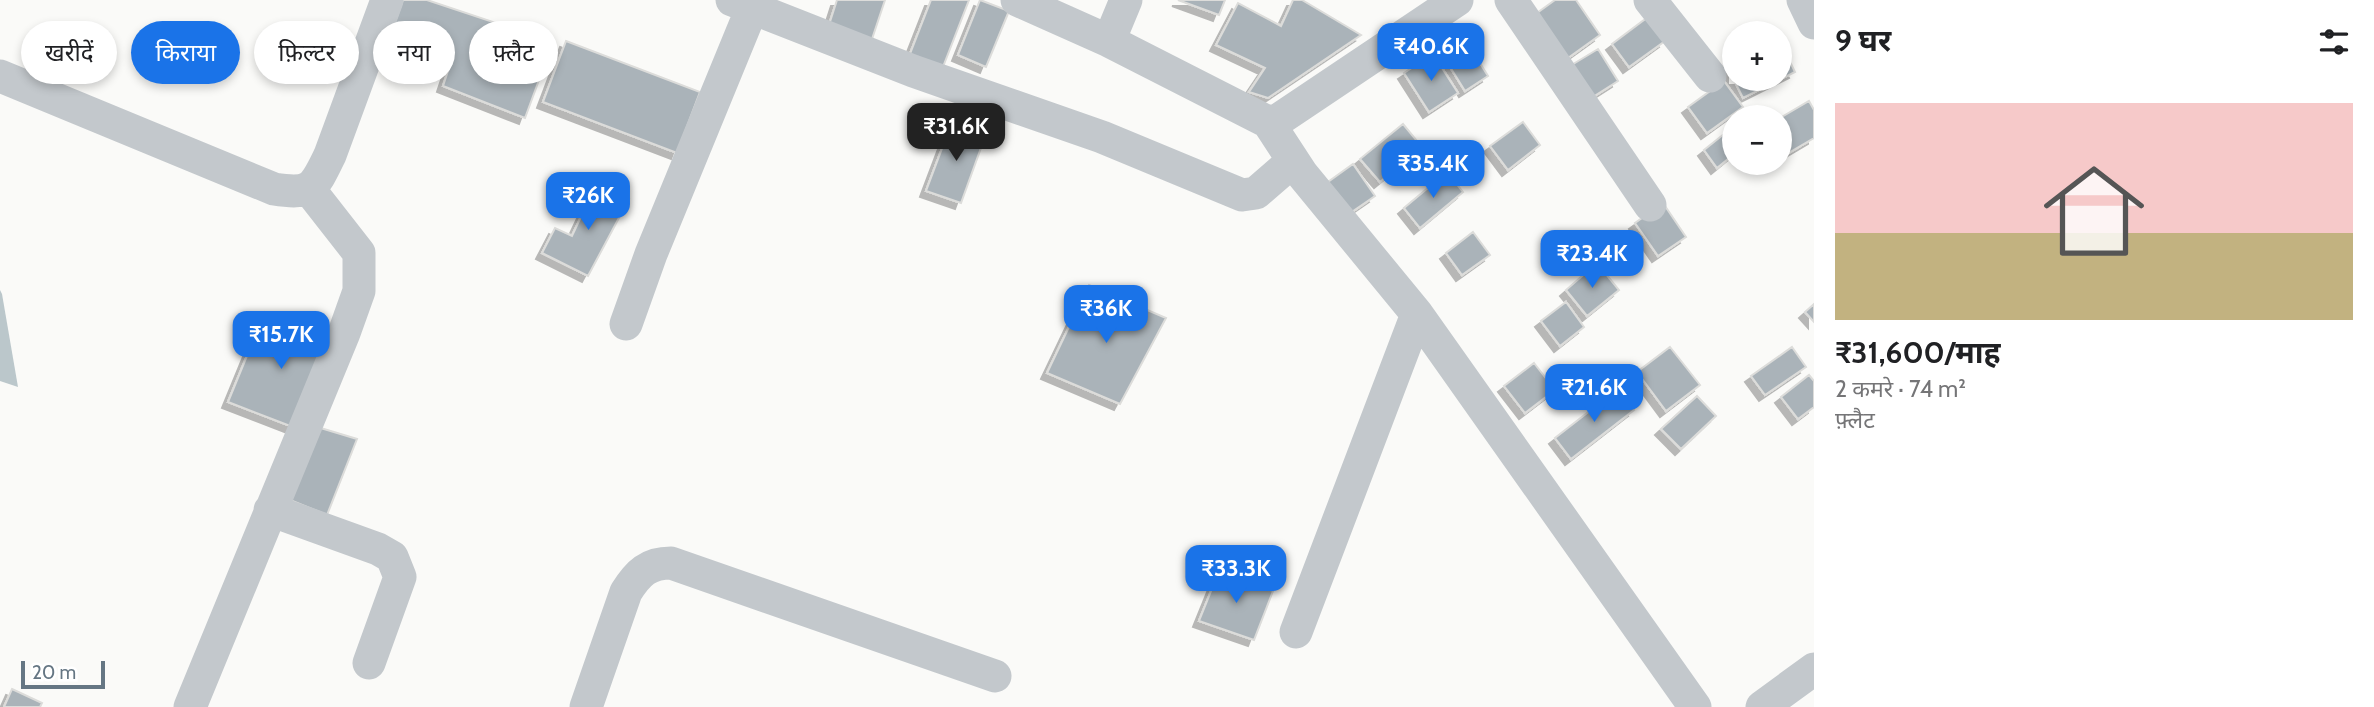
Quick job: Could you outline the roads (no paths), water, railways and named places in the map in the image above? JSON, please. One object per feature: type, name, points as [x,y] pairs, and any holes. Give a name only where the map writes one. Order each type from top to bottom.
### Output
[{"type":"street","points":[[0,76],[274,188],[296,192],[309,190],[330,155],[387,0]]},
{"type":"street","points":[[1017,0],[1109,41],[1268,122],[1293,161],[1417,314],[1695,707]]},
{"type":"street","points":[[1109,41],[1126,0]]},
{"type":"street","points":[[1268,122],[1278,120],[1457,0]]},
{"type":"street","points":[[1511,0],[1650,205]]},
{"type":"street","points":[[1650,0],[1710,76]]},
{"type":"street","points":[[1803,0],[1814,23]]},
{"type":"street","points":[[626,324],[742,4],[808,13],[913,71],[1102,137],[1242,195],[1256,193],[1293,161]]},
{"type":"street","points":[[190,707],[359,291],[359,253],[309,190]]},
{"type":"street","points":[[1296,632],[1417,314]]},
{"type":"street","points":[[270,510],[378,549],[392,557],[400,577],[369,663]]},
{"type":"street","points":[[586,707],[626,592],[635,579],[655,563],[671,563],[995,676]]},
{"type":"street","points":[[1762,707],[1814,669]]}]
